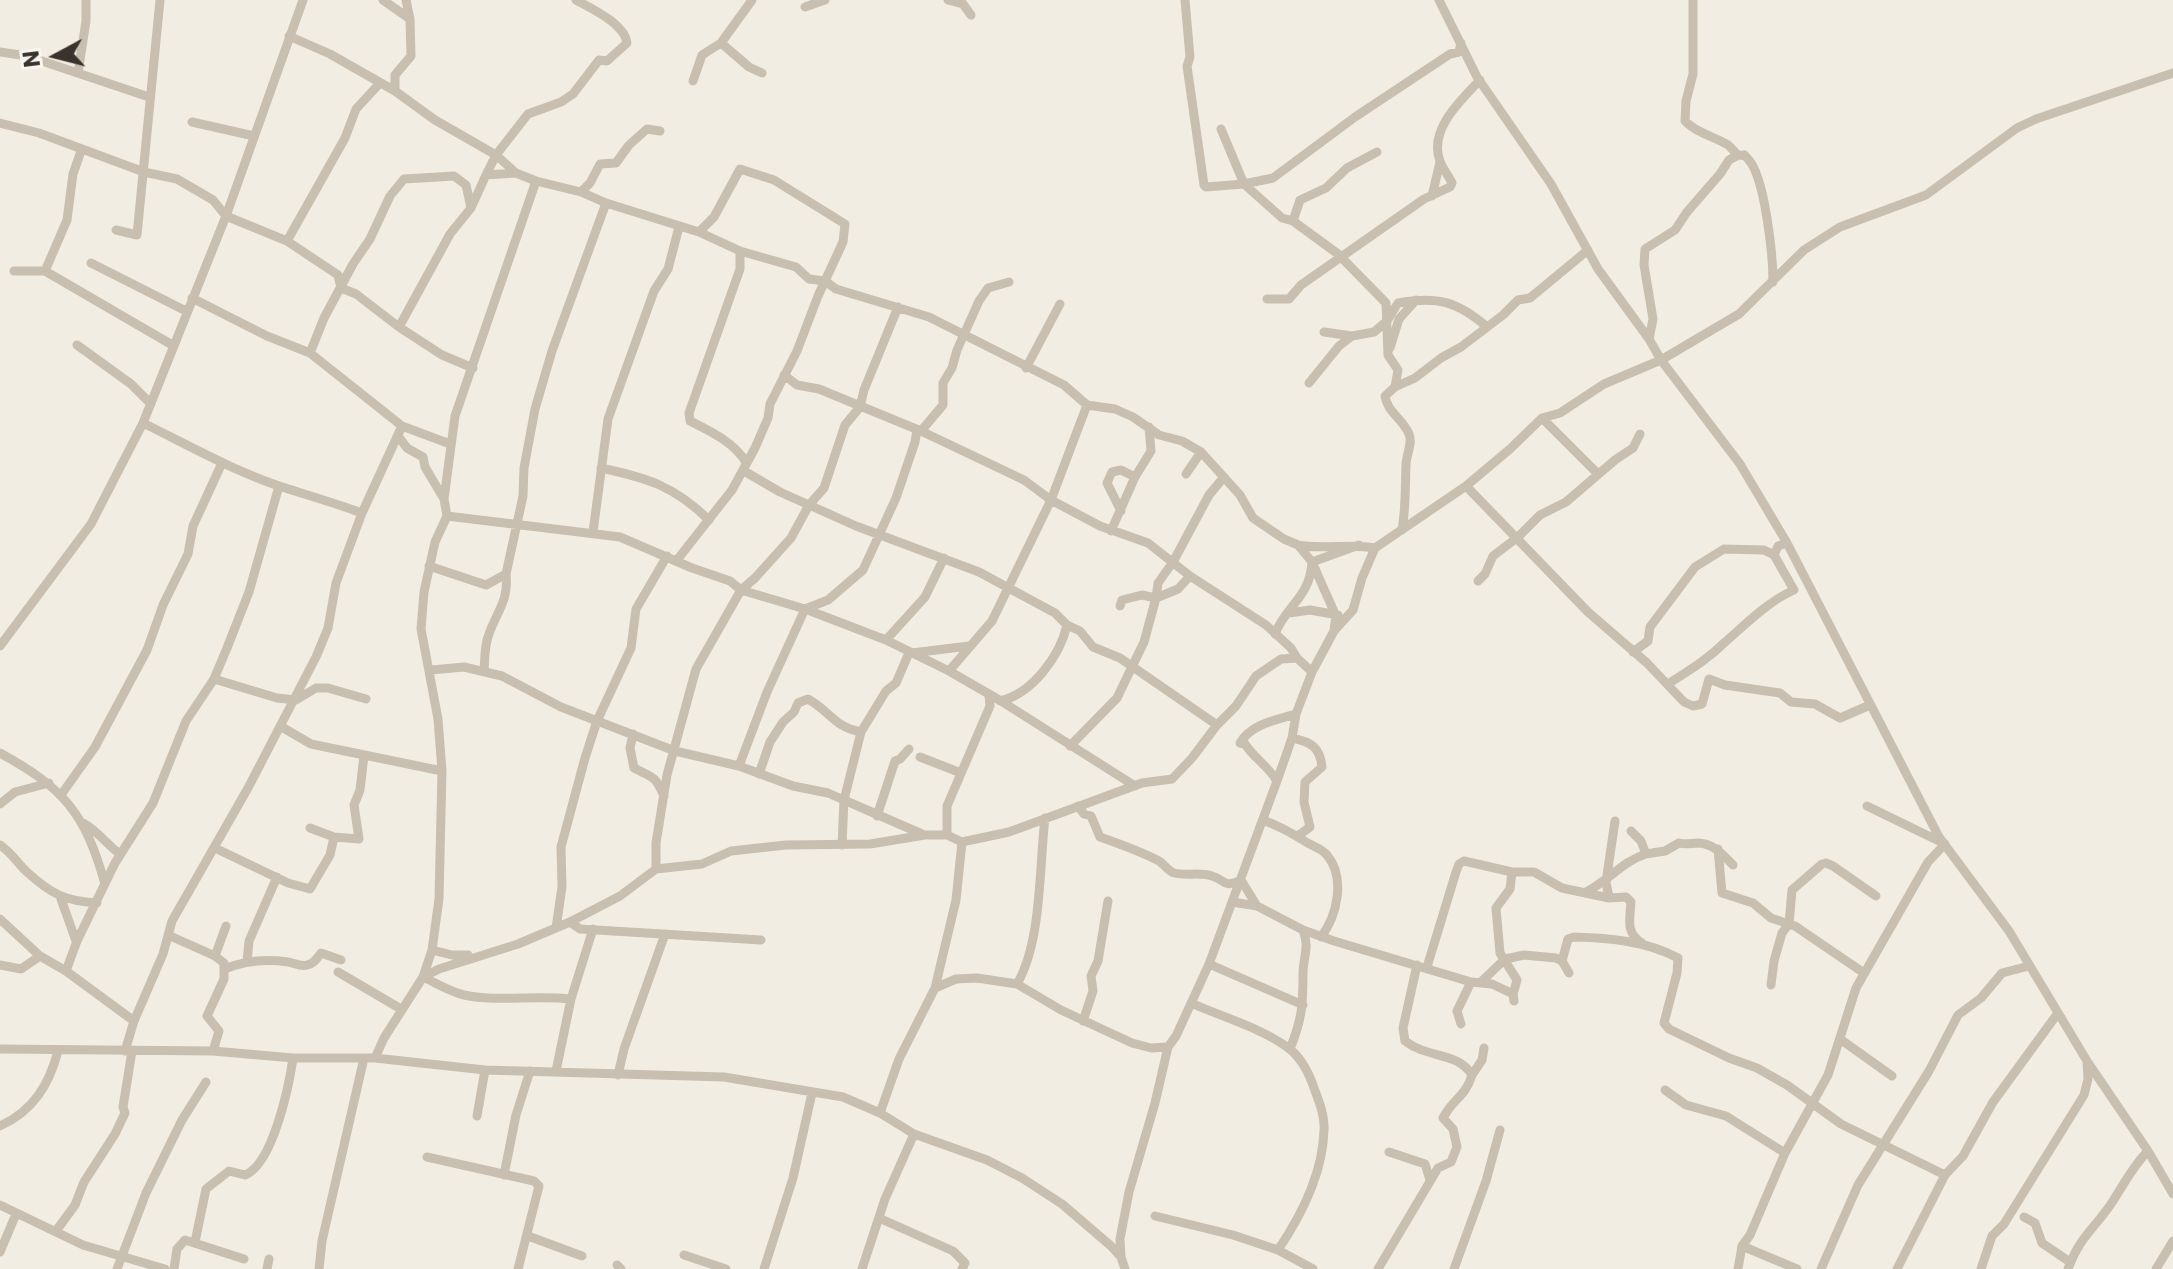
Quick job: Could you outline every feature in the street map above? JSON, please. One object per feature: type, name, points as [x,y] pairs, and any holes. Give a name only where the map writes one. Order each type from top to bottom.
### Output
[{"type":"street","points":[[78,73],[86,0]]},
{"type":"street","points":[[116,230],[137,235],[160,0]]},
{"type":"street","points":[[0,646],[91,524],[143,423],[226,216],[303,0]]},
{"type":"street","points":[[383,0],[410,19]]},
{"type":"street","points":[[395,91],[395,75],[411,56],[406,0]]},
{"type":"street","points":[[399,327],[450,234],[471,208],[496,155],[528,114],[561,102],[573,94],[599,60],[607,61],[628,42],[624,33],[576,0]]},
{"type":"street","points":[[693,81],[702,55],[721,43],[752,0]]},
{"type":"street","points":[[805,7],[825,0]]},
{"type":"street","points":[[948,0],[963,4],[971,15]]},
{"type":"street","points":[[1185,0],[1190,57],[1187,66],[1202,180],[1206,187],[1273,178],[1355,117],[1450,54],[1459,52],[1461,43]]},
{"type":"street","points":[[1439,0],[1480,80],[1551,184],[1598,269],[1661,360],[1740,464],[1780,548],[1945,844],[2009,931],[2087,1061],[2173,1194]]},
{"type":"street","points":[[1693,0],[1693,74],[1685,121],[1750,160],[1770,236],[1773,282]]},
{"type":"street","points":[[289,36],[330,54],[374,84],[395,91],[435,120],[496,155],[516,173],[699,232],[740,251],[796,267],[809,279],[825,281],[836,289],[929,317],[1064,385],[1087,405],[1115,409],[1159,435],[1182,441],[1201,452],[1240,495],[1253,518],[1284,539],[1312,548],[1321,545],[1375,548]]},
{"type":"street","points":[[721,43],[749,67],[762,73]]},
{"type":"street","points":[[0,52],[27,56],[149,97]]},
{"type":"street","points":[[1125,1269],[1120,1239],[1129,1192],[1168,1047],[1209,964],[1277,781],[1312,672],[1334,631],[1353,610],[1375,548],[1466,486],[1542,418],[1560,413],[1604,384],[1661,360],[1739,314],[1804,250],[1840,227],[1926,195],[2017,128],[2036,119],[2173,73]]},
{"type":"street","points":[[1432,196],[1440,162],[1438,142],[1441,130],[1458,103],[1480,80]]},
{"type":"street","points":[[287,241],[345,138],[356,109],[374,84]]},
{"type":"street","points":[[192,122],[254,136]]},
{"type":"street","points":[[0,123],[39,133],[144,172],[177,179],[213,200],[226,216],[287,241],[338,275],[341,288]]},
{"type":"street","points":[[581,192],[600,164],[616,163],[629,145],[647,129],[660,131]]},
{"type":"street","points":[[1221,129],[1244,184],[1282,218],[1293,221],[1342,258],[1386,303],[1388,355],[1398,370],[1395,387]]},
{"type":"street","points":[[45,271],[67,220],[73,174],[81,151]]},
{"type":"street","points":[[1293,221],[1300,200],[1326,188],[1347,168],[1377,152]]},
{"type":"street","points":[[1649,339],[1653,319],[1644,265],[1645,249],[1675,230],[1729,160],[1738,155]]},
{"type":"street","points":[[1267,299],[1289,299],[1301,285],[1450,187],[1452,183],[1440,162]]},
{"type":"street","points":[[556,928],[562,887],[561,847],[597,721],[631,648],[636,609],[672,558],[709,520],[745,467],[843,242],[845,224],[774,180],[740,169],[714,217],[699,232]]},
{"type":"street","points":[[486,175],[516,173]]},
{"type":"street","points":[[310,353],[324,318],[390,196],[404,179],[454,176],[466,185],[471,208]]},
{"type":"street","points":[[375,1058],[401,1009],[423,977],[432,950],[439,899],[442,771],[431,670],[421,629],[429,566],[435,542],[447,516],[444,499],[455,416],[536,181]]},
{"type":"street","points":[[484,672],[487,638],[508,588],[508,556],[523,496],[524,468],[535,409],[552,351],[606,203]]},
{"type":"street","points":[[593,532],[608,419],[654,291],[668,269],[679,227]]},
{"type":"street","points":[[1402,530],[1406,463],[1411,437],[1386,405],[1385,396],[1487,327],[1518,300],[1530,298],[1544,288],[1588,250]]},
{"type":"street","points":[[740,251],[740,269],[689,413],[690,421],[725,440],[739,452],[745,467],[809,505],[979,572],[1055,613],[1067,625],[1080,631],[1093,647],[1110,652],[1217,725]]},
{"type":"street","points":[[91,263],[186,311]]},
{"type":"street","points":[[14,271],[45,271],[174,346]]},
{"type":"street","points":[[739,766],[767,692],[805,609],[828,600],[863,570],[896,498],[919,431],[943,405],[943,383],[979,301],[988,288],[1009,282]]},
{"type":"street","points":[[341,288],[356,294],[442,355],[473,368]]},
{"type":"street","points":[[818,296],[836,289]]},
{"type":"street","points":[[192,298],[267,336],[310,353],[400,431],[450,444]]},
{"type":"street","points":[[1324,332],[1352,336],[1374,332],[1387,321],[1398,303],[1416,300],[1456,305],[1487,327]]},
{"type":"street","points":[[1388,355],[1399,319],[1416,300]]},
{"type":"street","points":[[1026,368],[1060,304]]},
{"type":"street","points":[[656,869],[656,843],[664,796],[696,669],[741,590],[791,538],[809,505],[824,488],[845,425],[860,407],[898,307]]},
{"type":"street","points":[[1309,383],[1339,346],[1352,336]]},
{"type":"street","points":[[77,345],[131,384],[151,404]]},
{"type":"street","points":[[784,375],[797,385],[819,389],[919,431],[1024,480],[1051,500],[1111,531],[1148,543],[1190,576],[1266,625],[1312,672]]},
{"type":"street","points":[[949,671],[992,621],[1051,500],[1087,405]]},
{"type":"street","points":[[1542,418],[1598,474]]},
{"type":"street","points":[[143,423],[222,463],[279,486],[315,495],[362,513]]},
{"type":"street","points":[[1111,531],[1135,477],[1151,451],[1149,427]]},
{"type":"street","points":[[400,431],[407,448],[423,457],[425,467],[444,499]]},
{"type":"street","points":[[56,1231],[75,1205],[84,1182],[125,1113],[123,1107],[134,1021],[163,954],[172,921],[296,700],[328,628],[336,583],[362,513],[400,431]]},
{"type":"street","points":[[1478,581],[1485,574],[1493,556],[1540,515],[1566,502],[1633,448],[1640,434]]},
{"type":"street","points":[[1186,474],[1201,452]]},
{"type":"street","points":[[61,795],[88,760],[147,650],[163,605],[188,554],[193,526],[222,463]]},
{"type":"street","points":[[601,468],[657,482],[687,499],[709,520]]},
{"type":"street","points":[[1121,511],[1107,488],[1108,478],[1112,472],[1121,470],[1135,477]]},
{"type":"street","points":[[1070,746],[1117,698],[1133,668],[1158,583],[1224,477]]},
{"type":"street","points":[[66,971],[77,941],[120,854],[153,803],[186,721],[214,679],[249,592],[279,486]]},
{"type":"street","points":[[1466,486],[1588,612],[1684,702],[1693,706],[1702,704],[1709,679],[1725,685],[1780,693],[1791,702],[1815,704],[1840,718],[1870,705]]},
{"type":"street","points":[[447,516],[620,537],[730,581],[741,590],[805,609],[886,640],[949,671],[989,701],[1016,698],[1031,684],[1064,639],[1067,625]]},
{"type":"street","points":[[1298,545],[1312,562],[1336,616],[1334,631]]},
{"type":"street","points":[[1312,562],[1359,545]]},
{"type":"street","points":[[1633,652],[1648,641],[1650,627],[1695,567],[1724,549],[1780,548]]},
{"type":"street","points":[[1668,684],[1697,666],[1743,624],[1794,590],[1780,548]]},
{"type":"street","points":[[886,640],[925,597],[944,558]]},
{"type":"street","points":[[1266,625],[1280,621],[1289,613],[1311,581],[1312,562]]},
{"type":"street","points":[[429,566],[486,585],[503,598]]},
{"type":"street","points":[[486,585],[506,574]]},
{"type":"street","points":[[1120,606],[1122,600],[1131,596],[1156,598],[1178,589],[1190,576]]},
{"type":"street","points":[[1289,613],[1310,610],[1336,616],[1353,610]]},
{"type":"street","points":[[1275,634],[1280,621]]},
{"type":"street","points":[[909,653],[969,646]]},
{"type":"street","points":[[842,845],[844,800],[861,732],[886,691],[896,683],[909,653]]},
{"type":"street","points":[[423,977],[570,922],[620,896],[656,869],[702,864],[731,851],[786,845],[870,844],[925,835],[947,835],[962,842],[1009,832],[1142,783],[1172,779],[1236,706],[1256,676],[1281,659],[1297,658]]},
{"type":"street","points":[[431,670],[464,667],[502,676],[561,707],[675,751],[739,766],[793,786],[828,793],[925,835]]},
{"type":"street","points":[[214,679],[277,698],[296,700],[316,688],[328,688],[366,699]]},
{"type":"street","points":[[759,774],[770,742],[798,703],[808,699],[821,705],[838,725],[861,732]]},
{"type":"street","points":[[947,835],[947,806],[989,701]]},
{"type":"street","points":[[1001,701],[1135,786]]},
{"type":"street","points":[[1277,781],[1268,767],[1251,754],[1245,744],[1240,743],[1260,725],[1296,714]]},
{"type":"street","points":[[280,726],[311,744],[442,771]]},
{"type":"street","points":[[633,734],[630,748],[634,768],[650,774],[664,796]]},
{"type":"street","points":[[1292,738],[1310,742],[1321,757],[1322,767],[1305,782],[1304,804],[1310,827],[1299,835]]},
{"type":"street","points":[[877,816],[890,769],[909,749]]},
{"type":"street","points":[[0,753],[49,783],[61,795],[83,823],[97,853],[105,884]]},
{"type":"street","points":[[310,828],[334,837],[359,839],[354,805],[360,790],[364,756]]},
{"type":"street","points":[[920,757],[961,773]]},
{"type":"street","points":[[0,804],[15,792],[49,783]]},
{"type":"street","points":[[1078,806],[1084,814],[1091,816],[1100,837],[1131,847],[1160,862],[1171,872],[1213,876],[1223,884],[1231,885],[1241,880]]},
{"type":"street","points":[[1867,806],[1945,844]]},
{"type":"street","points":[[1017,984],[1023,972],[1037,912],[1045,818]]},
{"type":"street","points":[[1263,820],[1299,835],[1328,856],[1338,890],[1328,928],[1321,937]]},
{"type":"street","points":[[1609,898],[1606,882],[1615,821]]},
{"type":"street","points":[[83,823],[96,830],[120,854]]},
{"type":"street","points":[[1631,831],[1641,841],[1646,854]]},
{"type":"street","points":[[215,848],[310,889],[330,855],[334,837]]},
{"type":"street","points":[[880,1113],[899,1059],[935,988],[956,900],[962,842]]},
{"type":"street","points":[[1586,892],[1606,882],[1634,858],[1665,851],[1679,843],[1700,843],[1718,849],[1733,865]]},
{"type":"street","points":[[1738,1269],[1742,1246],[1750,1235],[1785,1153],[1828,1075],[1856,988],[1928,862],[1945,844]]},
{"type":"street","points":[[0,845],[19,860],[25,871],[61,899],[77,941]]},
{"type":"street","points":[[1718,849],[1722,893],[1753,903],[1771,918],[1813,936],[1864,973]]},
{"type":"street","points":[[1472,1075],[1458,1060],[1417,1050],[1405,1041],[1403,1028],[1459,864],[1470,861],[1512,872],[1534,872],[1562,888],[1609,898],[1626,897],[1631,902],[1628,928],[1633,937],[1648,947]]},
{"type":"street","points":[[1771,985],[1782,933],[1789,924],[1792,890],[1822,864],[1833,866],[1876,896]]},
{"type":"street","points":[[1232,902],[1257,906],[1321,937],[1476,982],[1513,997],[1517,980],[1500,953],[1496,908],[1510,889],[1512,872]]},
{"type":"street","points":[[247,962],[249,941],[277,877]]},
{"type":"street","points":[[1241,880],[1257,906]]},
{"type":"street","points":[[61,899],[97,903]]},
{"type":"street","points":[[1083,1021],[1093,991],[1091,976],[1098,961],[1108,901]]},
{"type":"street","points":[[0,919],[40,956],[66,971],[134,1021]]},
{"type":"street","points":[[570,922],[580,929],[761,940]]},
{"type":"street","points":[[215,956],[226,926]]},
{"type":"street","points":[[556,1071],[571,999],[593,929]]},
{"type":"street","points":[[1290,1049],[1300,1025],[1303,1005],[1303,974],[1308,941],[1303,930]]},
{"type":"street","points":[[618,1075],[624,1049],[665,934]]},
{"type":"street","points":[[168,935],[222,960],[224,979],[208,1013],[208,1019],[219,1031],[213,1051]]},
{"type":"street","points":[[1569,973],[1562,961],[1568,939],[1574,937],[1628,941],[1678,958],[1664,1023],[1669,1029],[1757,1068],[1787,1085],[1841,1124],[1945,1175]]},
{"type":"street","points":[[432,950],[452,955],[481,954]]},
{"type":"street","points":[[225,969],[247,962],[291,962],[303,966],[312,964],[321,953],[341,960]]},
{"type":"street","points":[[1461,1024],[1457,1011],[1476,982],[1505,959],[1524,955],[1562,961]]},
{"type":"street","points":[[0,965],[21,969],[40,956]]},
{"type":"street","points":[[1209,964],[1303,1005]]},
{"type":"street","points":[[1821,1269],[1858,1185],[1929,1071],[1958,1015],[1981,998],[2002,973],[2029,966]]},
{"type":"street","points":[[338,972],[401,1009]]},
{"type":"street","points":[[423,977],[460,994],[488,998],[571,999]]},
{"type":"street","points":[[935,988],[956,979],[977,978],[1017,984],[1083,1021],[1132,1043],[1151,1048],[1168,1047]]},
{"type":"street","points":[[1191,1003],[1271,1037],[1290,1049],[1310,1078],[1320,1103],[1325,1128],[1321,1153],[1297,1223],[1278,1250]]},
{"type":"street","points":[[1897,1269],[1927,1216],[1945,1175],[1963,1156],[1993,1102],[2058,1013]]},
{"type":"street","points":[[24,1049],[27,1035]]},
{"type":"street","points":[[1840,1039],[1892,1076]]},
{"type":"street","points":[[1378,1269],[1419,1195],[1438,1168],[1451,1162],[1457,1147],[1453,1129],[1443,1118],[1449,1107],[1467,1090],[1482,1060],[1484,1048]]},
{"type":"street","points":[[0,1049],[213,1051],[293,1058],[375,1058],[485,1070],[724,1077],[843,1097],[880,1113],[914,1134],[987,1160],[1022,1178],[1062,1204],[1121,1257]]},
{"type":"street","points":[[0,1126],[27,1109],[39,1097],[53,1070],[58,1051]]},
{"type":"street","points":[[195,1242],[206,1189],[229,1171],[245,1175],[252,1172],[273,1138],[293,1058]]},
{"type":"street","points":[[319,1269],[322,1241],[364,1058]]},
{"type":"street","points":[[1981,1269],[1992,1236],[2004,1224],[2084,1095],[2088,1079],[2087,1061]]},
{"type":"street","points":[[477,1116],[485,1070]]},
{"type":"street","points":[[504,1175],[516,1115],[530,1071]]},
{"type":"street","points":[[117,1269],[146,1193],[182,1120],[206,1082]]},
{"type":"street","points":[[1665,1090],[1686,1105],[1726,1116],[1785,1153]]},
{"type":"street","points":[[764,1269],[793,1178],[812,1093]]},
{"type":"street","points":[[1454,1269],[1486,1181],[1500,1130]]},
{"type":"street","points":[[862,1269],[879,1218],[914,1134]]},
{"type":"street","points":[[2024,1217],[2035,1223],[2042,1243],[2069,1265],[2082,1238],[2104,1213],[2129,1173],[2148,1151]]},
{"type":"street","points":[[1389,1152],[1425,1164],[1430,1180]]},
{"type":"street","points":[[427,1157],[534,1181],[539,1186],[518,1269]]},
{"type":"street","points":[[0,1205],[83,1245],[165,1269]]},
{"type":"street","points":[[0,1252],[16,1214]]},
{"type":"street","points":[[1155,1216],[1233,1235],[1278,1250],[1313,1269]]},
{"type":"street","points":[[879,1218],[953,1251],[965,1263],[962,1269]]},
{"type":"street","points":[[528,1236],[582,1256]]},
{"type":"street","points":[[174,1269],[179,1244],[185,1240],[244,1259]]},
{"type":"street","points":[[2156,1269],[2173,1241]]},
{"type":"street","points":[[1742,1246],[1797,1269]]},
{"type":"street","points":[[684,1255],[723,1269]]}]
